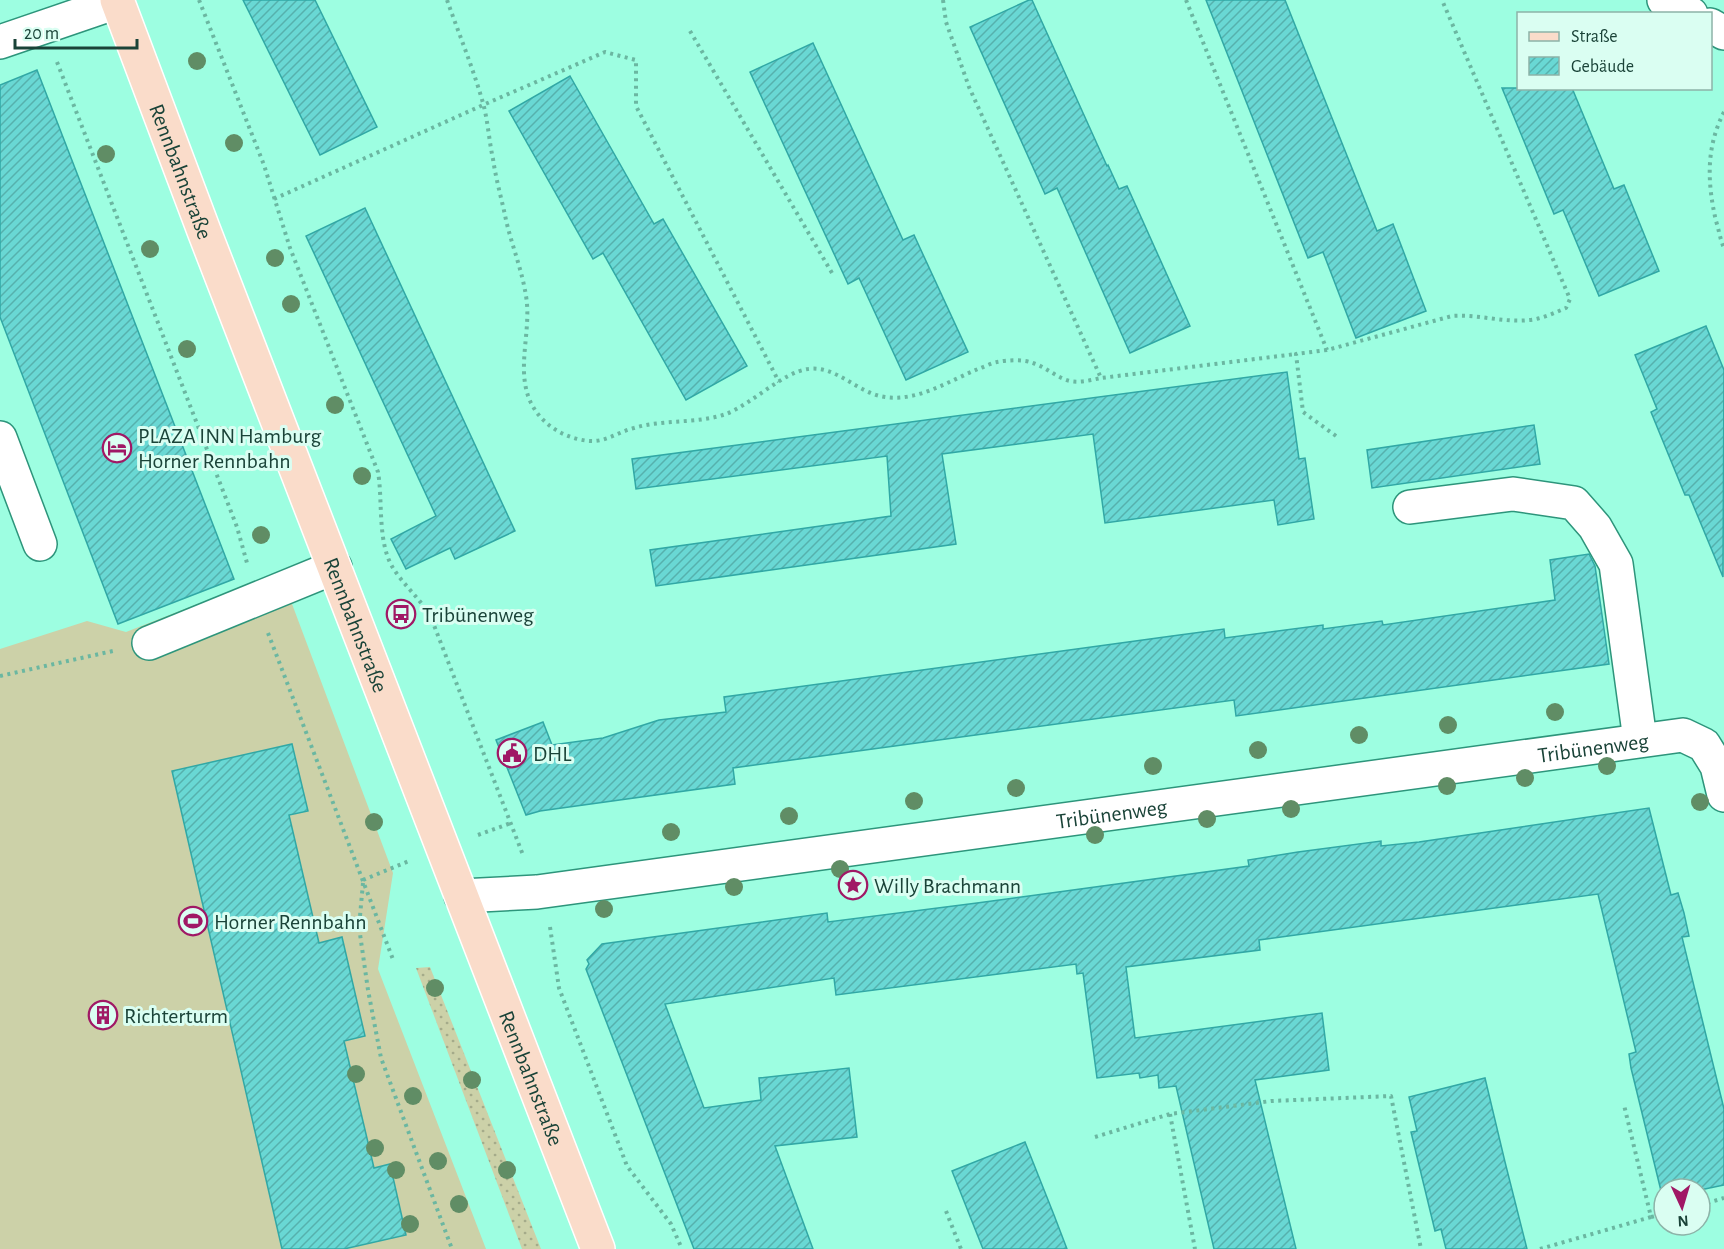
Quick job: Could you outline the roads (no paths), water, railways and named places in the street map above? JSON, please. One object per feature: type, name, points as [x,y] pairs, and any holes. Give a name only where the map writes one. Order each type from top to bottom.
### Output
[{"type":"main road","name":"Rennbahnstraße","points":[[117,1],[598,1249]]},
{"type":"street","points":[[1664,0],[1687,12]]},
{"type":"street","points":[[0,42],[117,1]]},
{"type":"street","points":[[0,438],[40,544]]},
{"type":"street","points":[[1410,507],[1513,494],[1574,502],[1595,527],[1616,564],[1640,740]]},
{"type":"street","points":[[149,643],[335,567]]},
{"type":"street","name":"Tribünenweg","points":[[461,896],[537,892],[1683,735],[1704,745],[1717,766],[1724,795]]},
{"type":"place","name":"PLAZA INN Hamburg Horner Rennbahn","points":[[117,448]]},
{"type":"place","name":"Tribünenweg","points":[[401,614]]},
{"type":"place","name":"DHL","points":[[512,753]]},
{"type":"place","name":"Willy Brachmann","points":[[853,885]]},
{"type":"place","name":"Horner Rennbahn","points":[[193,921]]},
{"type":"place","name":"Richterturm","points":[[103,1015]]}]
